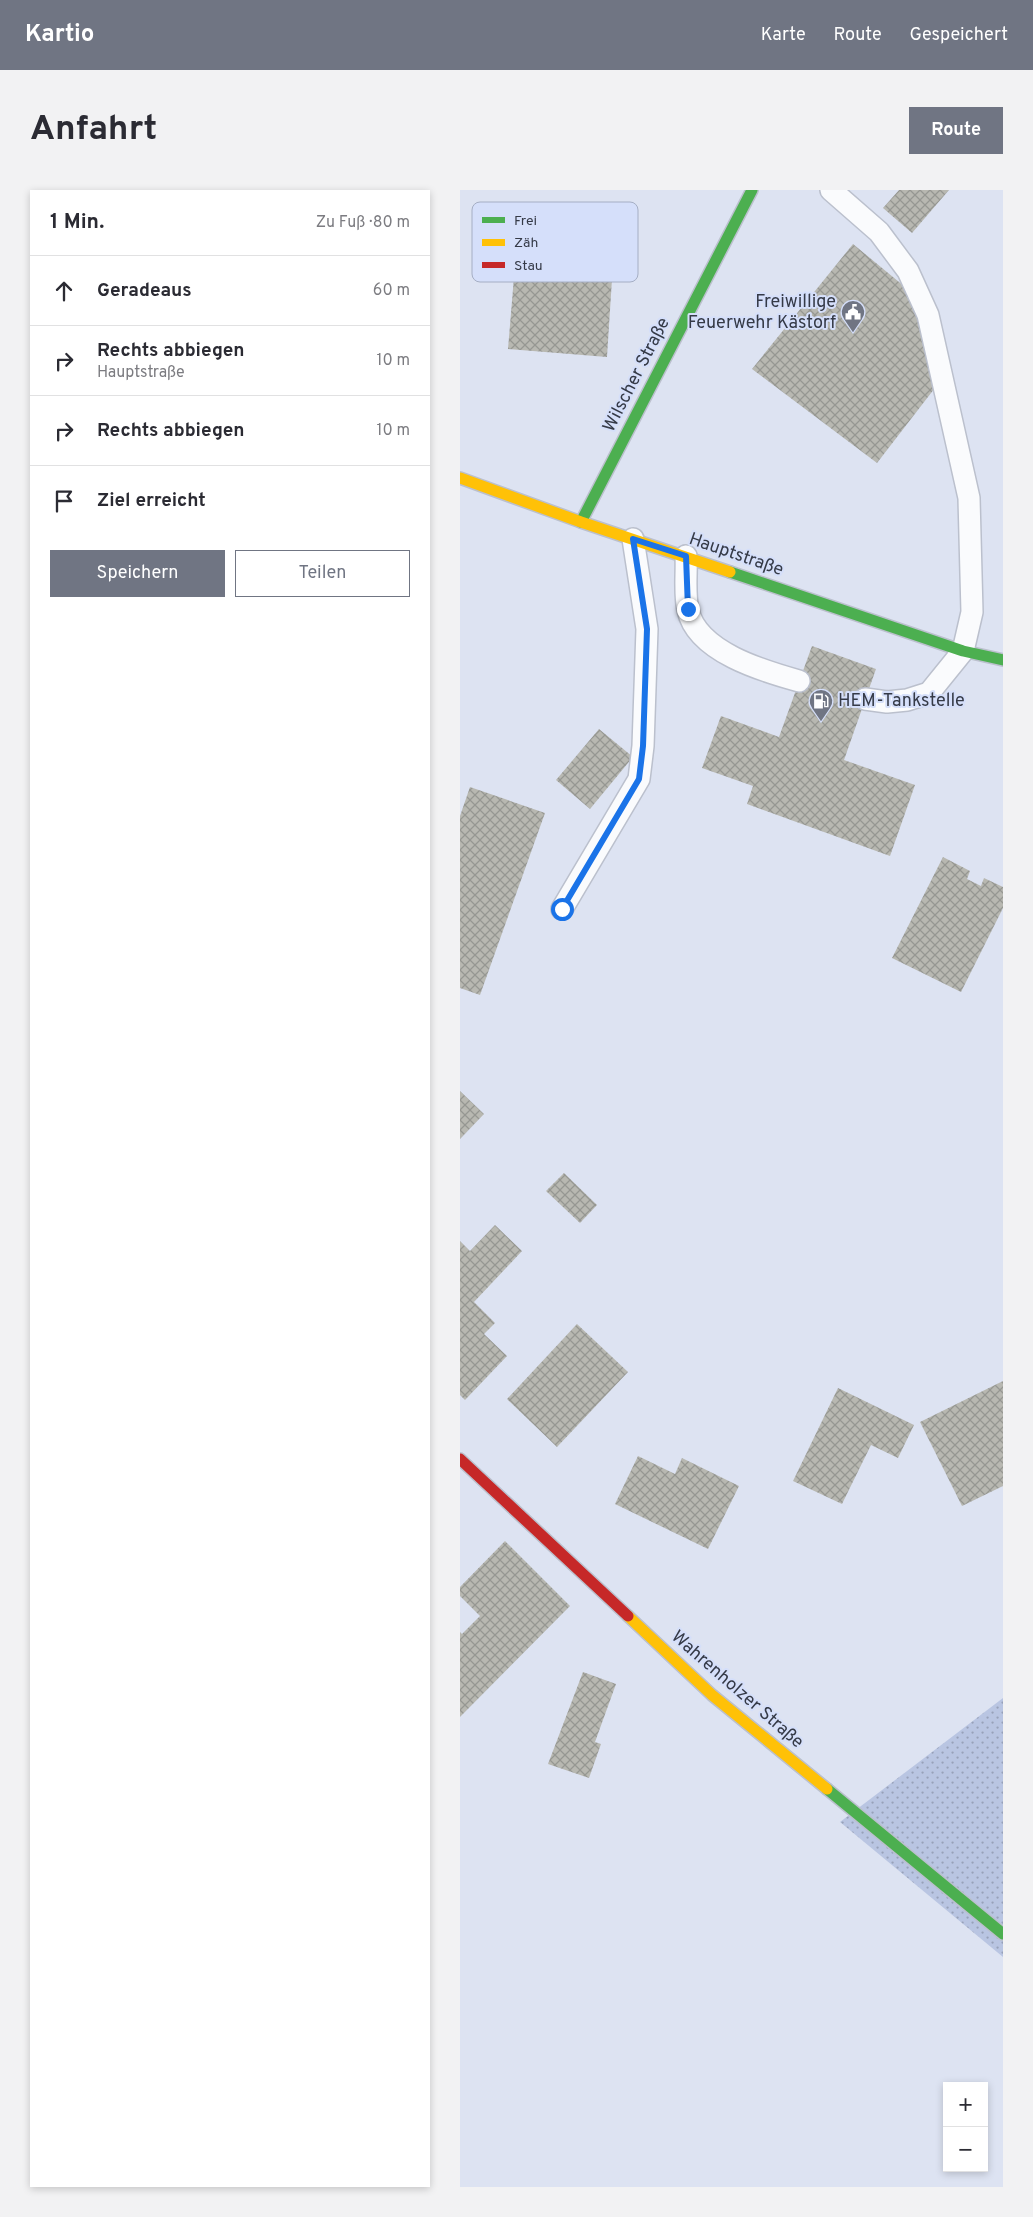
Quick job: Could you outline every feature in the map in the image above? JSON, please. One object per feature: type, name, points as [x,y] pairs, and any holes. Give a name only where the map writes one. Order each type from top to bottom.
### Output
[{"type":"street","name":"Wilscher Straße","points":[[581,522],[752,190]]},
{"type":"street","name":"Hauptstraße","points":[[460,478],[581,522],[963,651],[1003,660]]},
{"type":"street","name":"Wahrenholzer Straße","points":[[460,1459],[712,1695],[1003,1934]]},
{"type":"lane","points":[[831,190],[885,240],[908,271],[928,315],[969,498],[972,612],[963,651],[929,693],[907,700],[887,702],[865,700]]},
{"type":"lane","points":[[562,909],[639,779],[643,746],[647,629],[633,539]]},
{"type":"lane","points":[[686,556],[688,609],[693,625],[710,644],[732,657],[799,681]]},
{"type":"shaded area","points":[[1003,1698],[1003,1957],[840,1822]]},
{"type":"building","points":[[899,190],[949,190],[912,233],[883,208]]},
{"type":"building","name":"Freiwillige Feuerwehr Kästorf","points":[[853,244],[916,296],[938,384],[877,463],[752,369]]},
{"type":"building","points":[[514,282],[612,282],[607,357],[508,349]]},
{"type":"building","points":[[812,646],[876,669],[844,760],[915,785],[890,856],[747,804],[753,786],[702,768],[721,716],[779,737]]},
{"type":"building","points":[[599,729],[633,757],[590,809],[556,780]]},
{"type":"building","points":[[470,787],[545,813],[480,995],[460,988],[460,816]]},
{"type":"building","points":[[943,857],[970,871],[967,879],[981,886],[984,878],[1003,887],[1003,908],[961,992],[892,958]]},
{"type":"building","points":[[460,1091],[484,1114],[460,1139]]},
{"type":"building","points":[[564,1173],[597,1205],[580,1223],[546,1191]]},
{"type":"building","points":[[495,1225],[522,1251],[474,1302],[495,1323],[484,1334],[507,1356],[465,1400],[460,1395],[460,1241],[470,1251]]},
{"type":"building","points":[[577,1324],[628,1372],[557,1447],[507,1399]]},
{"type":"building","points":[[1003,1381],[1003,1486],[962,1506],[920,1422]]},
{"type":"building","points":[[838,1388],[914,1425],[898,1458],[871,1445],[842,1504],[793,1481]]},
{"type":"building","points":[[638,1456],[675,1474],[682,1458],[739,1486],[708,1549],[615,1504]]},
{"type":"building","points":[[505,1541],[570,1606],[460,1717],[460,1632],[462,1634],[480,1616],[460,1596],[460,1587]]},
{"type":"building","points":[[583,1672],[616,1684],[595,1742],[601,1744],[589,1778],[548,1764]]},
{"type":"traffic: fast","points":[[581,522],[752,190]]},
{"type":"traffic: fast","points":[[730,572],[963,651],[1003,660]]},
{"type":"traffic: fast","points":[[827,1789],[1003,1934]]},
{"type":"traffic: slow","points":[[460,478],[581,522],[730,572]]},
{"type":"traffic: slow","points":[[628,1616],[712,1695],[827,1789]]},
{"type":"traffic: jam","points":[[460,1459],[628,1616]]},
{"type":"place","name":"Freiwillige Feuerwehr Kästorf","points":[[853,333]]},
{"type":"place","name":"HEM-Tankstelle","points":[[821,722]]},
{"type":"route","points":[[562,909],[639,779],[643,746],[647,629],[633,539],[686,556],[688,609]]}]
